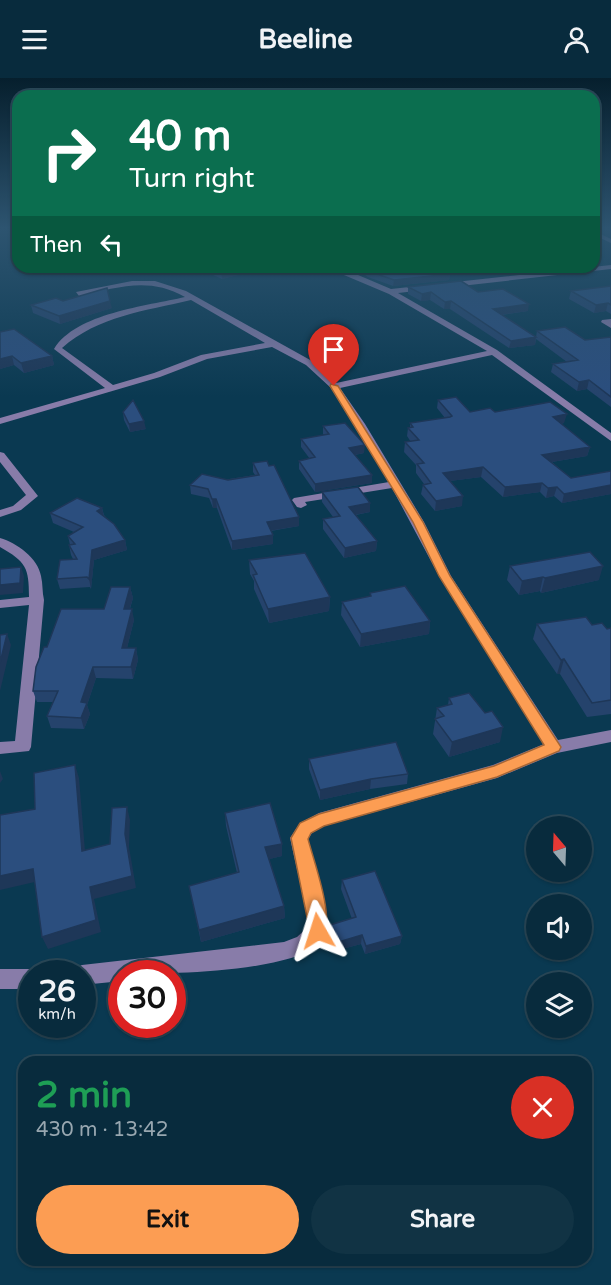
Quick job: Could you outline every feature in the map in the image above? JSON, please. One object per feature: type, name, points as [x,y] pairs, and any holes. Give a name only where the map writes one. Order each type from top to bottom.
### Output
[{"type":"street","points":[[80,294],[126,284]]},
{"type":"street","points":[[163,284],[309,363],[334,386],[360,424],[418,522],[444,576],[554,747]]},
{"type":"street","points":[[372,284],[494,351],[611,438]]},
{"type":"street","points":[[387,292],[456,284]]},
{"type":"street","points":[[111,388],[58,349],[59,347],[74,333],[98,321],[191,298]]},
{"type":"street","points":[[611,321],[605,322],[611,326]]},
{"type":"street","points":[[0,421],[204,357],[273,344]]},
{"type":"street","points":[[334,386],[494,351]]},
{"type":"street","points":[[0,455],[32,496],[17,508],[0,514]]},
{"type":"street","points":[[301,505],[298,500],[394,484]]},
{"type":"street","points":[[0,542],[15,550],[33,568],[37,600],[23,747],[0,748]]},
{"type":"street","points":[[0,604],[37,600]]},
{"type":"street","points":[[96,973],[284,952],[304,944],[318,931],[317,915],[299,838],[306,828],[319,820],[497,771],[554,747],[611,736]]},
{"type":"street","points":[[0,979],[18,979]]},
{"type":"building","points":[[466,284],[478,292],[503,289],[529,304],[493,309],[536,337],[511,341],[451,301],[445,302],[431,292],[422,294],[408,287]]},
{"type":"building","points":[[611,286],[611,305],[608,303],[596,305],[571,291]]},
{"type":"building","points":[[107,288],[110,301],[59,316],[31,305],[56,298],[63,301]]},
{"type":"building","points":[[565,327],[585,340],[611,337],[611,397],[589,380],[579,382],[553,364],[578,360],[537,331]]},
{"type":"building","points":[[14,329],[52,356],[21,363],[12,356],[0,359],[0,332]]},
{"type":"building","points":[[456,397],[470,412],[490,408],[495,412],[550,402],[567,414],[553,417],[590,447],[542,455],[571,478],[611,471],[611,485],[564,494],[557,487],[548,488],[542,483],[505,487],[483,467],[443,473],[463,496],[436,501],[423,485],[431,483],[417,464],[424,463],[405,442],[419,440],[408,428],[413,427],[410,423],[452,416],[438,400]]},
{"type":"building","points":[[133,400],[144,421],[129,424],[123,412]]},
{"type":"building","points":[[345,423],[365,445],[349,448],[372,475],[315,484],[299,461],[315,457],[301,439],[329,434],[323,426]]},
{"type":"building","points":[[267,461],[269,466],[274,465],[299,517],[267,522],[273,535],[232,541],[216,499],[212,499],[208,489],[190,485],[202,474],[228,480],[259,475],[253,463]]},
{"type":"building","points":[[358,487],[370,503],[349,507],[377,541],[345,548],[323,519],[340,516],[322,492]]},
{"type":"building","points":[[77,498],[102,508],[97,511],[114,524],[125,540],[92,550],[89,579],[87,577],[57,579],[60,560],[77,559],[69,545],[75,544],[68,536],[83,527],[50,513]]},
{"type":"building","points":[[590,552],[603,566],[522,581],[510,566]]},
{"type":"building","points":[[305,553],[330,597],[268,609],[253,575],[257,574],[249,560]]},
{"type":"building","points":[[21,567],[20,583],[0,585],[0,569]]},
{"type":"building","points":[[405,586],[430,621],[361,634],[342,602],[371,596],[370,593]]},
{"type":"building","points":[[111,587],[130,587],[124,609],[132,609],[122,648],[136,648],[131,667],[93,667],[81,702],[87,703],[81,718],[47,716],[58,691],[33,691],[36,667],[44,647],[47,647],[61,609],[104,609]]},
{"type":"building","points":[[586,617],[592,625],[602,623],[607,629],[611,628],[611,700],[592,703],[564,659],[561,660],[537,624]]},
{"type":"building","points":[[7,634],[0,663],[0,635]]},
{"type":"building","points":[[469,693],[485,713],[492,711],[503,727],[452,742],[435,719],[444,716],[437,708],[452,704],[449,698]]},
{"type":"building","points":[[396,742],[408,774],[320,790],[309,759]]},
{"type":"building","points":[[75,765],[82,851],[110,844],[112,808],[127,807],[125,834],[132,876],[90,887],[96,920],[42,937],[33,869],[0,876],[0,815],[35,809],[34,773]]},
{"type":"building","points":[[270,803],[282,844],[265,847],[284,906],[199,930],[189,886],[239,872],[225,813]]},
{"type":"building","points":[[375,871],[402,936],[366,946],[362,935],[332,944],[327,929],[330,925],[356,917],[342,880]]},
{"type":"route","points":[[318,931],[317,915],[299,838],[306,828],[319,820],[497,771],[554,747],[489,642],[444,576],[418,522],[360,424],[334,386]]}]
